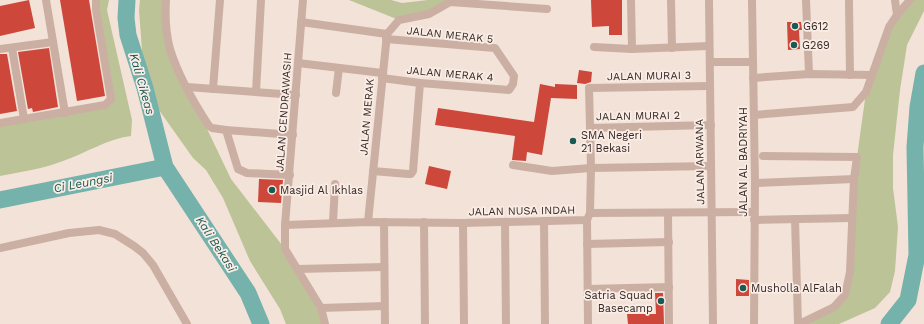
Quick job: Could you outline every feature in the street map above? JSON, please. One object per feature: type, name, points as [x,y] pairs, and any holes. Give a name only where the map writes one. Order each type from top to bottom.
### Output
[{"type":"street","points":[[46,0],[65,113]]},
{"type":"street","points":[[0,123],[105,105],[111,98],[96,10],[96,0]]},
{"type":"street","points":[[166,0],[165,15],[170,48],[187,87],[209,126],[212,128],[226,130],[293,135]]},
{"type":"street","points":[[213,89],[220,0]]},
{"type":"street","points":[[256,92],[261,0]]},
{"type":"street","name":"JALAN CENDRAWASIH","points":[[297,269],[285,249],[285,225],[303,0]]},
{"type":"street","points":[[630,0],[632,49]]},
{"type":"street","points":[[671,0],[672,48]]},
{"type":"street","name":"JALAN ARWANA","points":[[709,0],[714,324]]},
{"type":"street","name":"JALAN AL BADRIYAH","points":[[752,0],[755,183],[754,324]]},
{"type":"street","points":[[806,0],[809,74]]},
{"type":"street","points":[[849,0],[850,75]]},
{"type":"street","points":[[896,0],[896,15]]},
{"type":"street","points":[[754,115],[853,107],[866,92],[889,27],[896,15],[910,0]]},
{"type":"street","points":[[301,22],[386,36],[400,20],[429,14],[450,2],[547,9]]},
{"type":"street","name":"JALAN MERAK","points":[[368,222],[386,36]]},
{"type":"street","name":"JALAN MERAK 5","points":[[386,36],[495,48],[514,76],[513,84]]},
{"type":"street","points":[[0,50],[53,42]]},
{"type":"street","points":[[594,47],[632,49],[709,46]]},
{"type":"street","points":[[12,48],[24,119]]},
{"type":"street","points":[[710,62],[752,62]]},
{"type":"street","name":"JALAN MERAK 4","points":[[298,64],[339,68],[420,83],[510,90],[513,84]]},
{"type":"street","points":[[336,93],[339,68]]},
{"type":"street","points":[[753,78],[809,74],[872,75]]},
{"type":"street","points":[[373,171],[411,174],[413,171],[420,83]]},
{"type":"street","name":"JALAN MURAI 3","points":[[590,128],[589,88],[710,86]]},
{"type":"street","points":[[187,87],[296,95]]},
{"type":"street","name":"JALAN MURAI 2","points":[[590,128],[711,125]]},
{"type":"street","points":[[588,324],[587,244],[591,168],[590,128]]},
{"type":"street","points":[[226,130],[238,169],[247,173],[290,175]]},
{"type":"street","points":[[763,156],[857,157],[854,179],[850,272],[845,295],[834,307],[798,324],[796,219]]},
{"type":"street","points":[[513,166],[552,171],[591,168],[711,166]]},
{"type":"street","points":[[755,183],[854,179]]},
{"type":"street","points":[[333,222],[335,184]]},
{"type":"street","points":[[668,213],[669,324]]},
{"type":"street","name":"JALAN NUSA INDAH","points":[[285,225],[333,222],[463,223],[544,221],[668,213],[712,213],[796,219],[852,218]]},
{"type":"street","points":[[544,221],[546,324]]},
{"type":"street","points":[[384,222],[385,324]]},
{"type":"street","points":[[424,222],[425,324]]},
{"type":"street","points":[[505,222],[506,324]]},
{"type":"street","points":[[463,223],[464,324]]},
{"type":"street","points":[[0,248],[69,233],[99,230],[115,234],[143,253],[153,265],[187,324]]},
{"type":"street","points":[[587,244],[669,242]]},
{"type":"street","points":[[325,324],[321,308],[297,269],[384,266]]},
{"type":"street","points":[[588,289],[669,287]]},
{"type":"street","points":[[321,308],[384,306]]},
{"type":"green space","points":[[96,0],[109,0],[107,10],[132,120],[131,136],[113,140],[55,164],[0,176],[0,123],[105,105],[111,99]]},
{"type":"green space","points":[[140,0],[166,0],[170,48],[231,179],[285,249],[325,324],[286,324],[280,309],[250,261],[223,198],[206,170],[193,158],[154,103],[147,83],[143,64],[139,10]]},
{"type":"green space","points":[[349,0],[391,0],[402,3],[428,0],[449,0],[439,10],[399,20]]},
{"type":"green space","points":[[911,0],[924,0],[924,11],[907,45],[900,90],[893,155],[893,188],[898,227],[895,271],[890,292],[875,308],[839,324],[799,324],[834,307],[845,295],[857,157],[866,92],[889,27]]},
{"type":"building","points":[[29,0],[35,28],[0,36],[0,6]]},
{"type":"building","points":[[60,0],[89,0],[105,96],[77,101]]},
{"type":"building","points":[[591,0],[622,0],[622,35],[609,35],[609,26],[592,27]]},
{"type":"building","points":[[787,22],[801,22],[802,30],[799,30],[800,49],[788,50]]},
{"type":"building","points":[[49,48],[58,107],[33,112],[32,108],[28,109],[18,52]]},
{"type":"building","points":[[0,54],[7,54],[17,111],[0,114]]},
{"type":"building","points":[[579,70],[592,72],[591,82],[585,84],[577,83]]},
{"type":"building","points":[[540,84],[555,87],[555,84],[577,85],[577,99],[551,98],[542,155],[527,152],[526,161],[512,160],[515,136],[435,125],[438,108],[534,122]]},
{"type":"building","points":[[429,166],[451,171],[447,189],[425,184]]},
{"type":"building","name":"Masjid Al Ikhlas","points":[[259,179],[283,180],[281,203],[258,202]]},
{"type":"building","name":"Musholla AlFalah","points":[[736,279],[749,280],[749,296],[736,296]]},
{"type":"building","name":"Satria Squad Basecamp","points":[[655,293],[663,293],[664,324],[628,324],[627,314],[656,314]]},
{"type":"waterway","name":"Kali Bekasi","points":[[127,0],[126,18],[128,35],[145,88],[165,167],[248,293],[261,324]]},
{"type":"waterway","name":"Kali Bekasi","points":[[889,324],[908,300],[917,255],[915,147],[918,107],[924,73]]},
{"type":"waterway","name":"Ci Leungsi","points":[[0,200],[165,167]]},
{"type":"place","name":"G612","points":[[795,26]]},
{"type":"place","name":"G269","points":[[794,45]]},
{"type":"place","name":"SMA Negeri 21 Bekasi","points":[[573,141]]},
{"type":"place","name":"Masjid Al Ikhlas","points":[[272,190]]},
{"type":"place","name":"Musholla AlFalah","points":[[743,288]]},
{"type":"place","name":"Satria Squad Basecamp","points":[[661,301]]},
{"type":"water label","name":"Kali Cikeas","points":[[142,84]]}]
